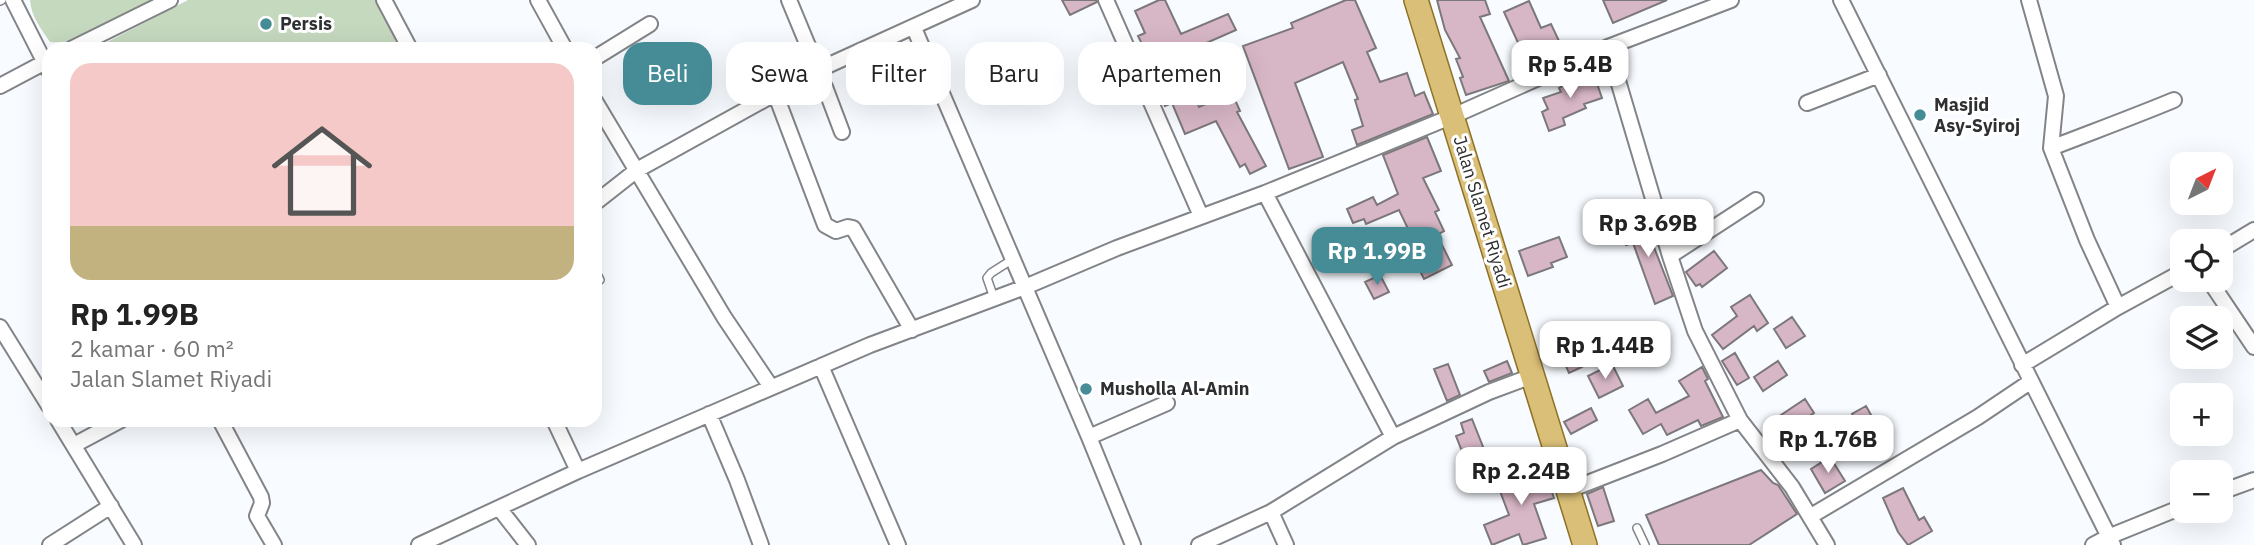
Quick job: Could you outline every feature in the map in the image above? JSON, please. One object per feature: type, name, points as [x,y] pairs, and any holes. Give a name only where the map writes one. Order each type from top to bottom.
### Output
[{"type":"main road","name":"Jalan Slamet Riyadi","points":[[1416,0],[1585,545]]},
{"type":"street","points":[[13,0],[42,53]]},
{"type":"street","points":[[85,42],[170,0]]},
{"type":"street","points":[[384,0],[406,42]]},
{"type":"street","points":[[538,0],[561,42]]},
{"type":"street","points":[[789,0],[803,42]]},
{"type":"street","points":[[832,65],[972,0]]},
{"type":"street","points":[[1106,0],[1201,216]]},
{"type":"street","points":[[419,545],[578,471],[821,366],[1265,193],[1453,116],[1608,47],[1731,0]]},
{"type":"street","points":[[1841,0],[2110,541]]},
{"type":"street","points":[[2029,0],[2056,96],[2050,148],[2087,240],[2118,307]]},
{"type":"street","points":[[602,54],[650,24]]},
{"type":"street","points":[[914,29],[1133,545]]},
{"type":"street","points":[[1608,47],[1695,331],[1740,419],[1792,486],[1827,545]]},
{"type":"street","points":[[0,86],[42,67]]},
{"type":"street","points":[[1807,103],[1879,75]]},
{"type":"street","points":[[2050,148],[2174,100]]},
{"type":"street","points":[[602,198],[637,170],[753,105]]},
{"type":"street","points":[[780,105],[825,225],[836,231],[848,227],[856,232],[912,330]]},
{"type":"street","points":[[832,105],[842,132]]},
{"type":"street","points":[[602,112],[724,317],[771,387]]},
{"type":"street","points":[[1265,193],[1393,437]]},
{"type":"street","points":[[1670,256],[1756,200]]},
{"type":"street","points":[[2233,243],[2254,230]]},
{"type":"street","points":[[2022,365],[2170,279]]},
{"type":"street","points":[[2217,292],[2254,347]]},
{"type":"street","points":[[0,327],[42,395]]},
{"type":"street","points":[[821,366],[898,545]]},
{"type":"street","points":[[1199,545],[1271,512],[1393,437],[1532,376]]},
{"type":"street","points":[[1811,516],[1978,417],[2030,382]]},
{"type":"street","points":[[1089,437],[1167,403]]},
{"type":"street","points":[[709,414],[761,545]]},
{"type":"street","points":[[1567,491],[1662,454],[1740,419]]},
{"type":"street","points":[[62,427],[134,545]]},
{"type":"street","points":[[74,445],[108,427]]},
{"type":"street","points":[[224,427],[258,489],[262,503],[257,516],[274,545]]},
{"type":"street","points":[[557,427],[578,471]]},
{"type":"street","points":[[2233,488],[2254,480]]},
{"type":"street","points":[[50,545],[111,506]]},
{"type":"street","points":[[499,508],[528,545]]},
{"type":"street","points":[[1271,512],[1286,545]]},
{"type":"street","points":[[2094,545],[2110,541],[2170,513]]},
{"type":"lane","points":[[995,298],[987,278],[1013,259]]},
{"type":"lane","points":[[1637,528],[1645,545]]},
{"type":"green space","points":[[30,0],[152,0],[118,24],[91,36],[50,42],[34,17]]},
{"type":"green space","name":"Persis","points":[[188,0],[378,0],[399,42],[107,42]]},
{"type":"building","points":[[1062,0],[1096,0],[1097,2],[1070,15]]},
{"type":"building","points":[[1165,0],[1181,34],[1228,14],[1236,30],[1209,42],[1141,42],[1138,36],[1145,33],[1135,11]]},
{"type":"building","points":[[1346,0],[1355,0],[1376,48],[1367,52],[1380,82],[1407,73],[1415,96],[1424,92],[1433,114],[1357,145],[1352,130],[1363,126],[1355,100],[1358,99],[1343,62],[1295,83],[1323,157],[1289,169],[1246,54],[1246,45],[1293,28],[1291,23]]},
{"type":"building","points":[[1437,0],[1485,0],[1490,14],[1480,17],[1509,81],[1466,95],[1456,59],[1460,58],[1445,30]]},
{"type":"building","points":[[1603,0],[1667,0],[1613,23]]},
{"type":"building","points":[[1529,1],[1541,28],[1551,24],[1559,41],[1524,56],[1504,12]]},
{"type":"building","points":[[1593,72],[1602,98],[1584,104],[1586,108],[1563,118],[1565,125],[1549,131],[1542,112],[1548,109],[1543,98],[1561,92],[1561,84]]},
{"type":"building","points":[[1173,105],[1237,105],[1240,111],[1237,112],[1266,166],[1250,174],[1245,164],[1240,167],[1216,121],[1185,134]]},
{"type":"building","points":[[1427,137],[1441,171],[1423,178],[1439,210],[1435,212],[1444,231],[1437,235],[1452,265],[1424,279],[1406,243],[1413,239],[1399,210],[1366,224],[1364,219],[1353,223],[1347,209],[1373,197],[1377,205],[1398,194],[1383,155]]},
{"type":"building","points":[[1643,219],[1673,296],[1655,304],[1633,243],[1626,245],[1620,226]]},
{"type":"building","points":[[1559,237],[1567,257],[1551,263],[1553,267],[1528,276],[1519,251]]},
{"type":"building","points":[[1714,251],[1727,268],[1702,287],[1700,284],[1696,286],[1686,272]]},
{"type":"building","points":[[1380,275],[1389,292],[1374,299],[1365,282]]},
{"type":"building","points":[[1750,295],[1768,323],[1757,331],[1754,326],[1723,349],[1712,335],[1737,316],[1731,307]]},
{"type":"building","points":[[1792,317],[1805,336],[1786,348],[1774,329]]},
{"type":"building","points":[[1574,347],[1582,367],[1569,373],[1560,353]]},
{"type":"building","points":[[1735,353],[1749,378],[1737,385],[1722,361]]},
{"type":"building","points":[[1507,361],[1512,373],[1489,382],[1484,371]]},
{"type":"building","points":[[1778,361],[1787,375],[1763,391],[1754,377]]},
{"type":"building","points":[[1448,364],[1460,395],[1447,401],[1434,369]]},
{"type":"building","points":[[1612,364],[1623,386],[1599,398],[1588,376]]},
{"type":"building","points":[[1702,367],[1708,379],[1705,381],[1723,417],[1701,426],[1698,420],[1667,435],[1661,424],[1643,434],[1629,410],[1648,399],[1656,413],[1689,396],[1679,381]]},
{"type":"building","points":[[1805,399],[1814,413],[1789,429],[1781,415]]},
{"type":"building","points":[[1866,406],[1875,422],[1861,430],[1852,414]]},
{"type":"building","points":[[1591,408],[1597,420],[1571,434],[1564,422]]},
{"type":"building","points":[[1472,419],[1491,467],[1471,474],[1456,436],[1464,433],[1461,423]]},
{"type":"building","points":[[1830,457],[1845,481],[1825,493],[1811,469]]},
{"type":"building","points":[[1533,465],[1537,478],[1546,475],[1554,498],[1534,504],[1546,538],[1523,545],[1519,534],[1492,545],[1484,525],[1509,515],[1500,491],[1504,489],[1501,473]]},
{"type":"building","points":[[1761,470],[1778,485],[1797,514],[1749,545],[1659,545],[1646,515]]},
{"type":"building","points":[[1603,487],[1614,521],[1598,526],[1587,494]]},
{"type":"building","points":[[1903,488],[1919,520],[1924,517],[1932,531],[1908,545],[1898,532],[1883,498]]},
{"type":"place","name":"Persis","points":[[266,24]]},
{"type":"place","name":"Masjid Asy-Syiroj","points":[[1920,115]]},
{"type":"place","name":"Musholla Al-Amin","points":[[1086,389]]}]
